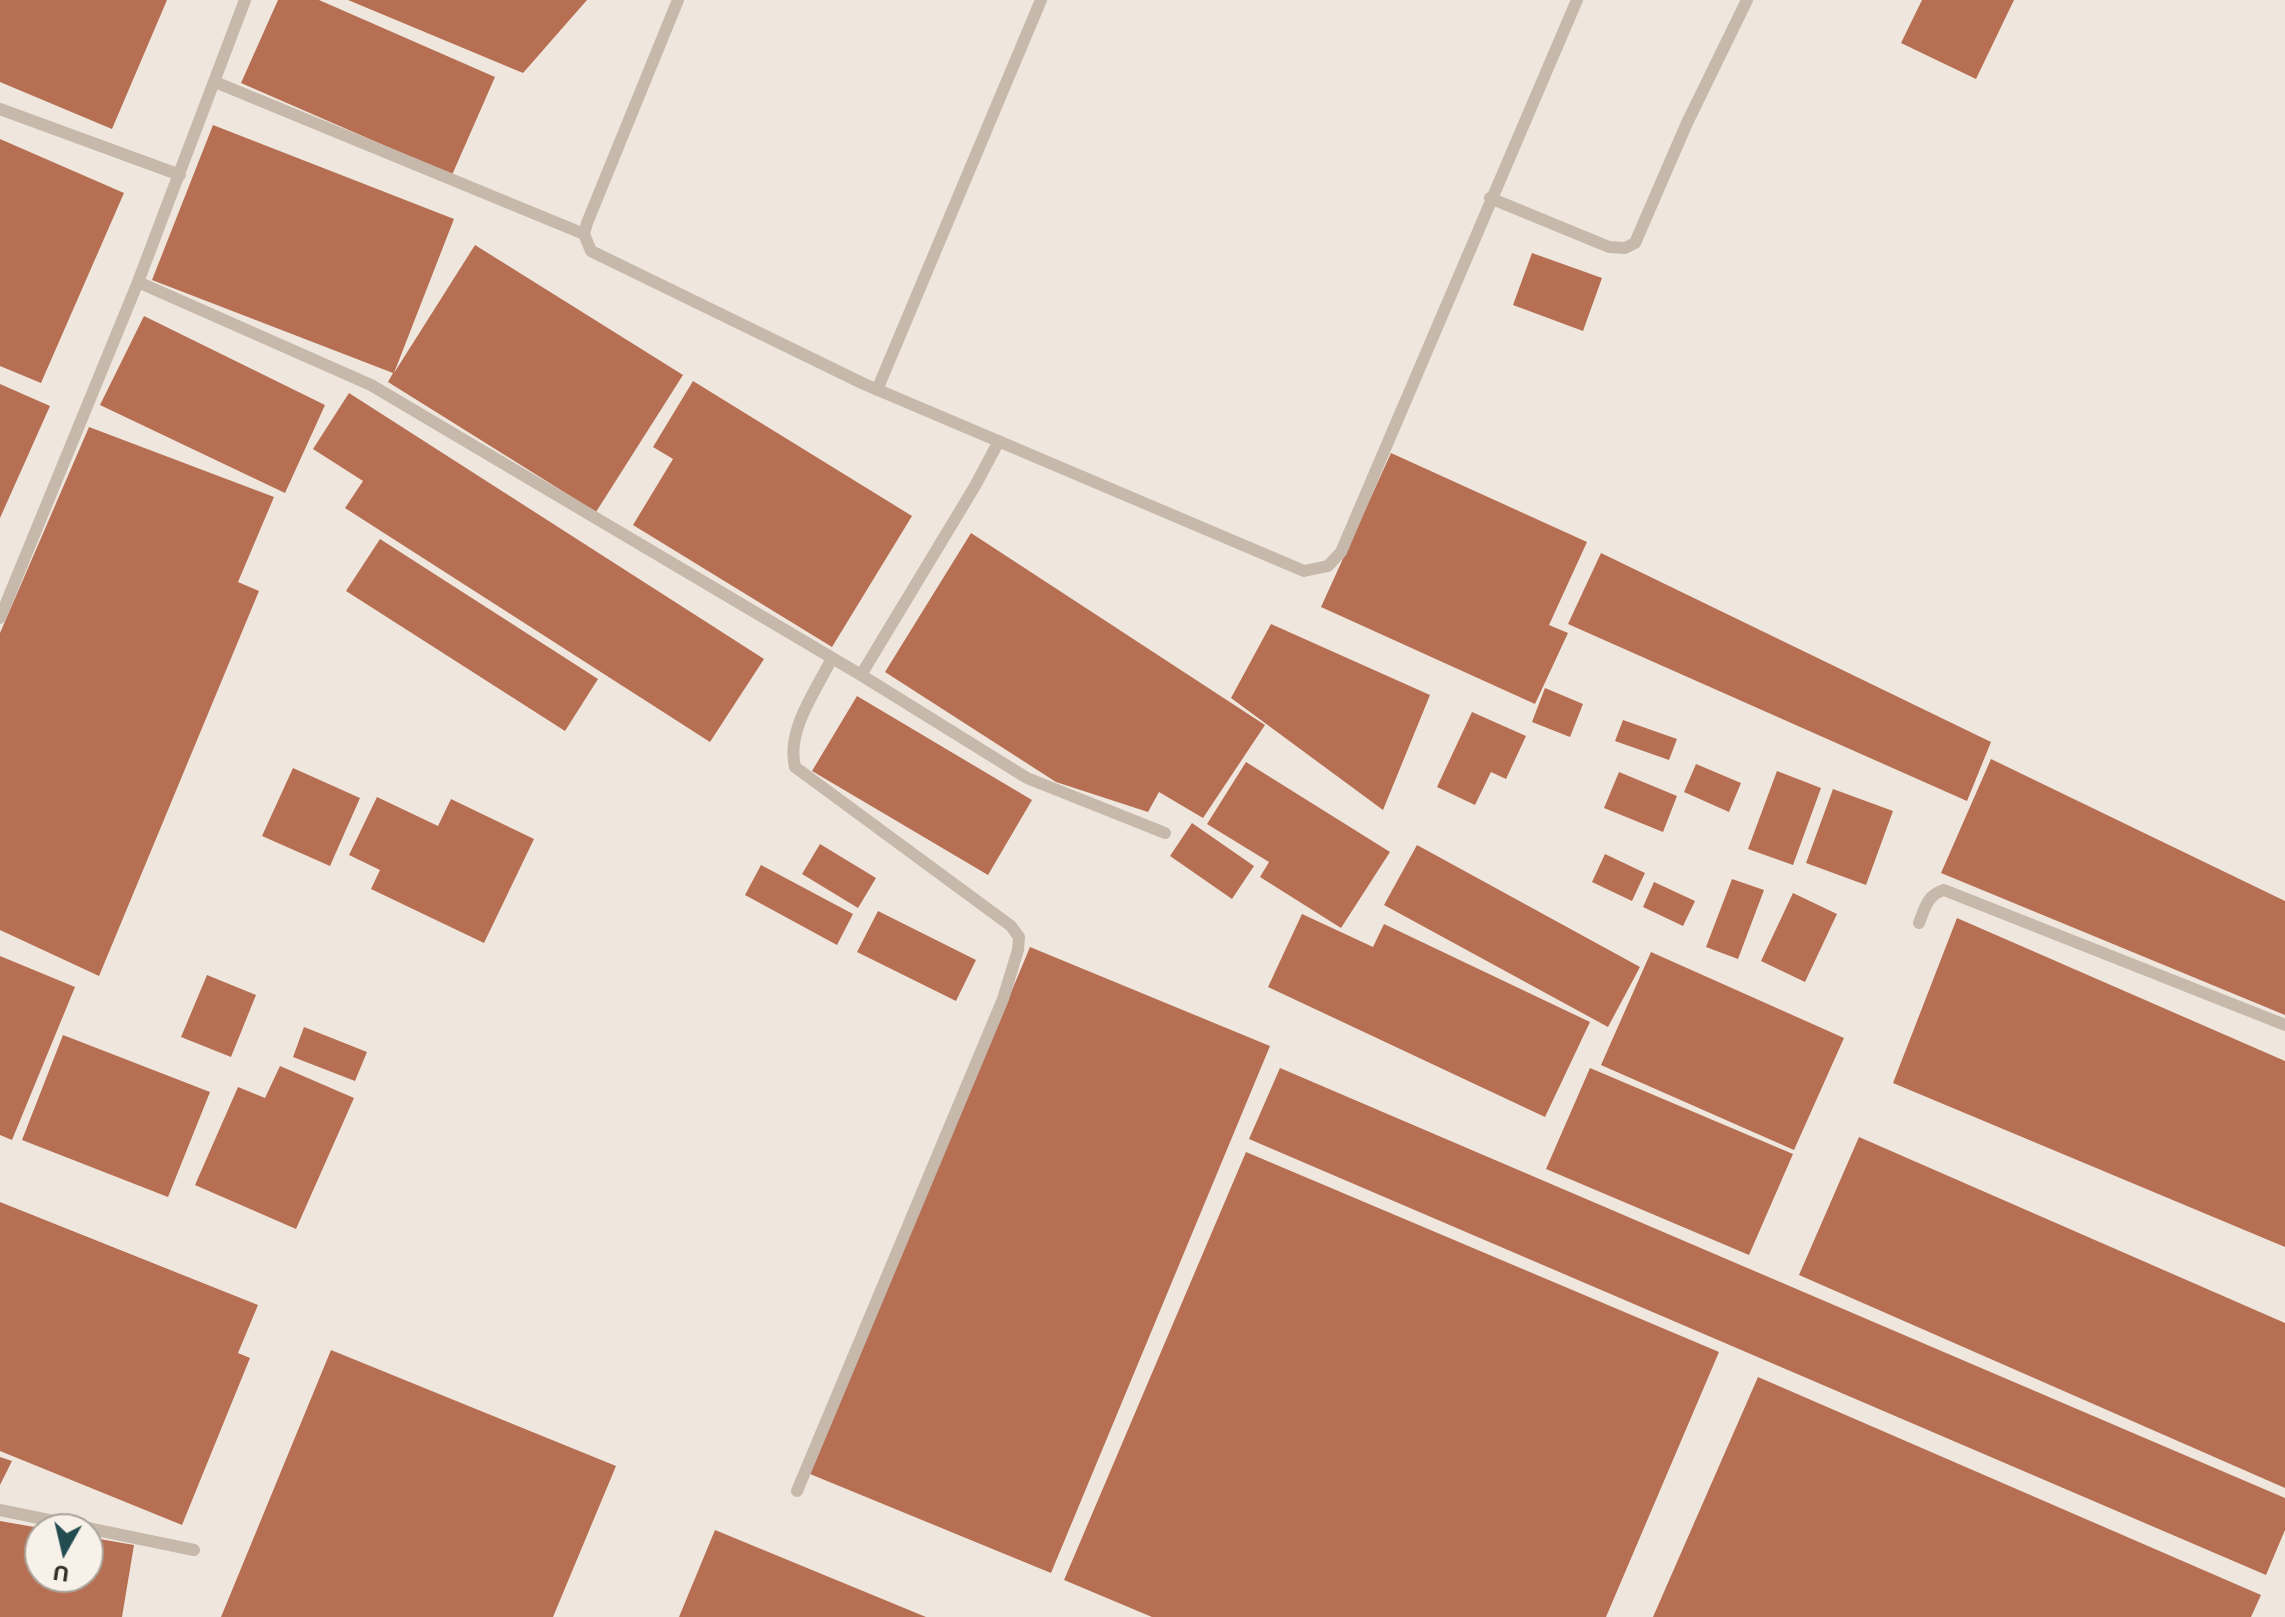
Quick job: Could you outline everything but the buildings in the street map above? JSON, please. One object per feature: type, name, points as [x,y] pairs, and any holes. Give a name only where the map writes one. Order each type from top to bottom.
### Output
[{"type":"lane","points":[[0,618],[138,282],[245,0]]},
{"type":"lane","points":[[678,0],[584,234],[591,251],[877,390],[1304,571],[1328,566],[1341,552],[1577,0]]},
{"type":"lane","points":[[877,390],[1041,0]]},
{"type":"lane","points":[[1490,198],[1609,247],[1625,248],[1635,243],[1687,123],[1747,0]]},
{"type":"lane","points":[[215,82],[584,234]]},
{"type":"lane","points":[[0,109],[180,175]]},
{"type":"lane","points":[[138,282],[371,385],[861,675],[1027,778],[1165,833]]},
{"type":"lane","points":[[861,675],[999,441]]},
{"type":"lane","points":[[797,1491],[1003,999],[1019,937],[1011,926],[795,767],[793,737],[832,658]]},
{"type":"lane","points":[[1919,923],[1934,893],[1944,890],[2285,1025]]},
{"type":"lane","points":[[0,1510],[194,1550]]}]
